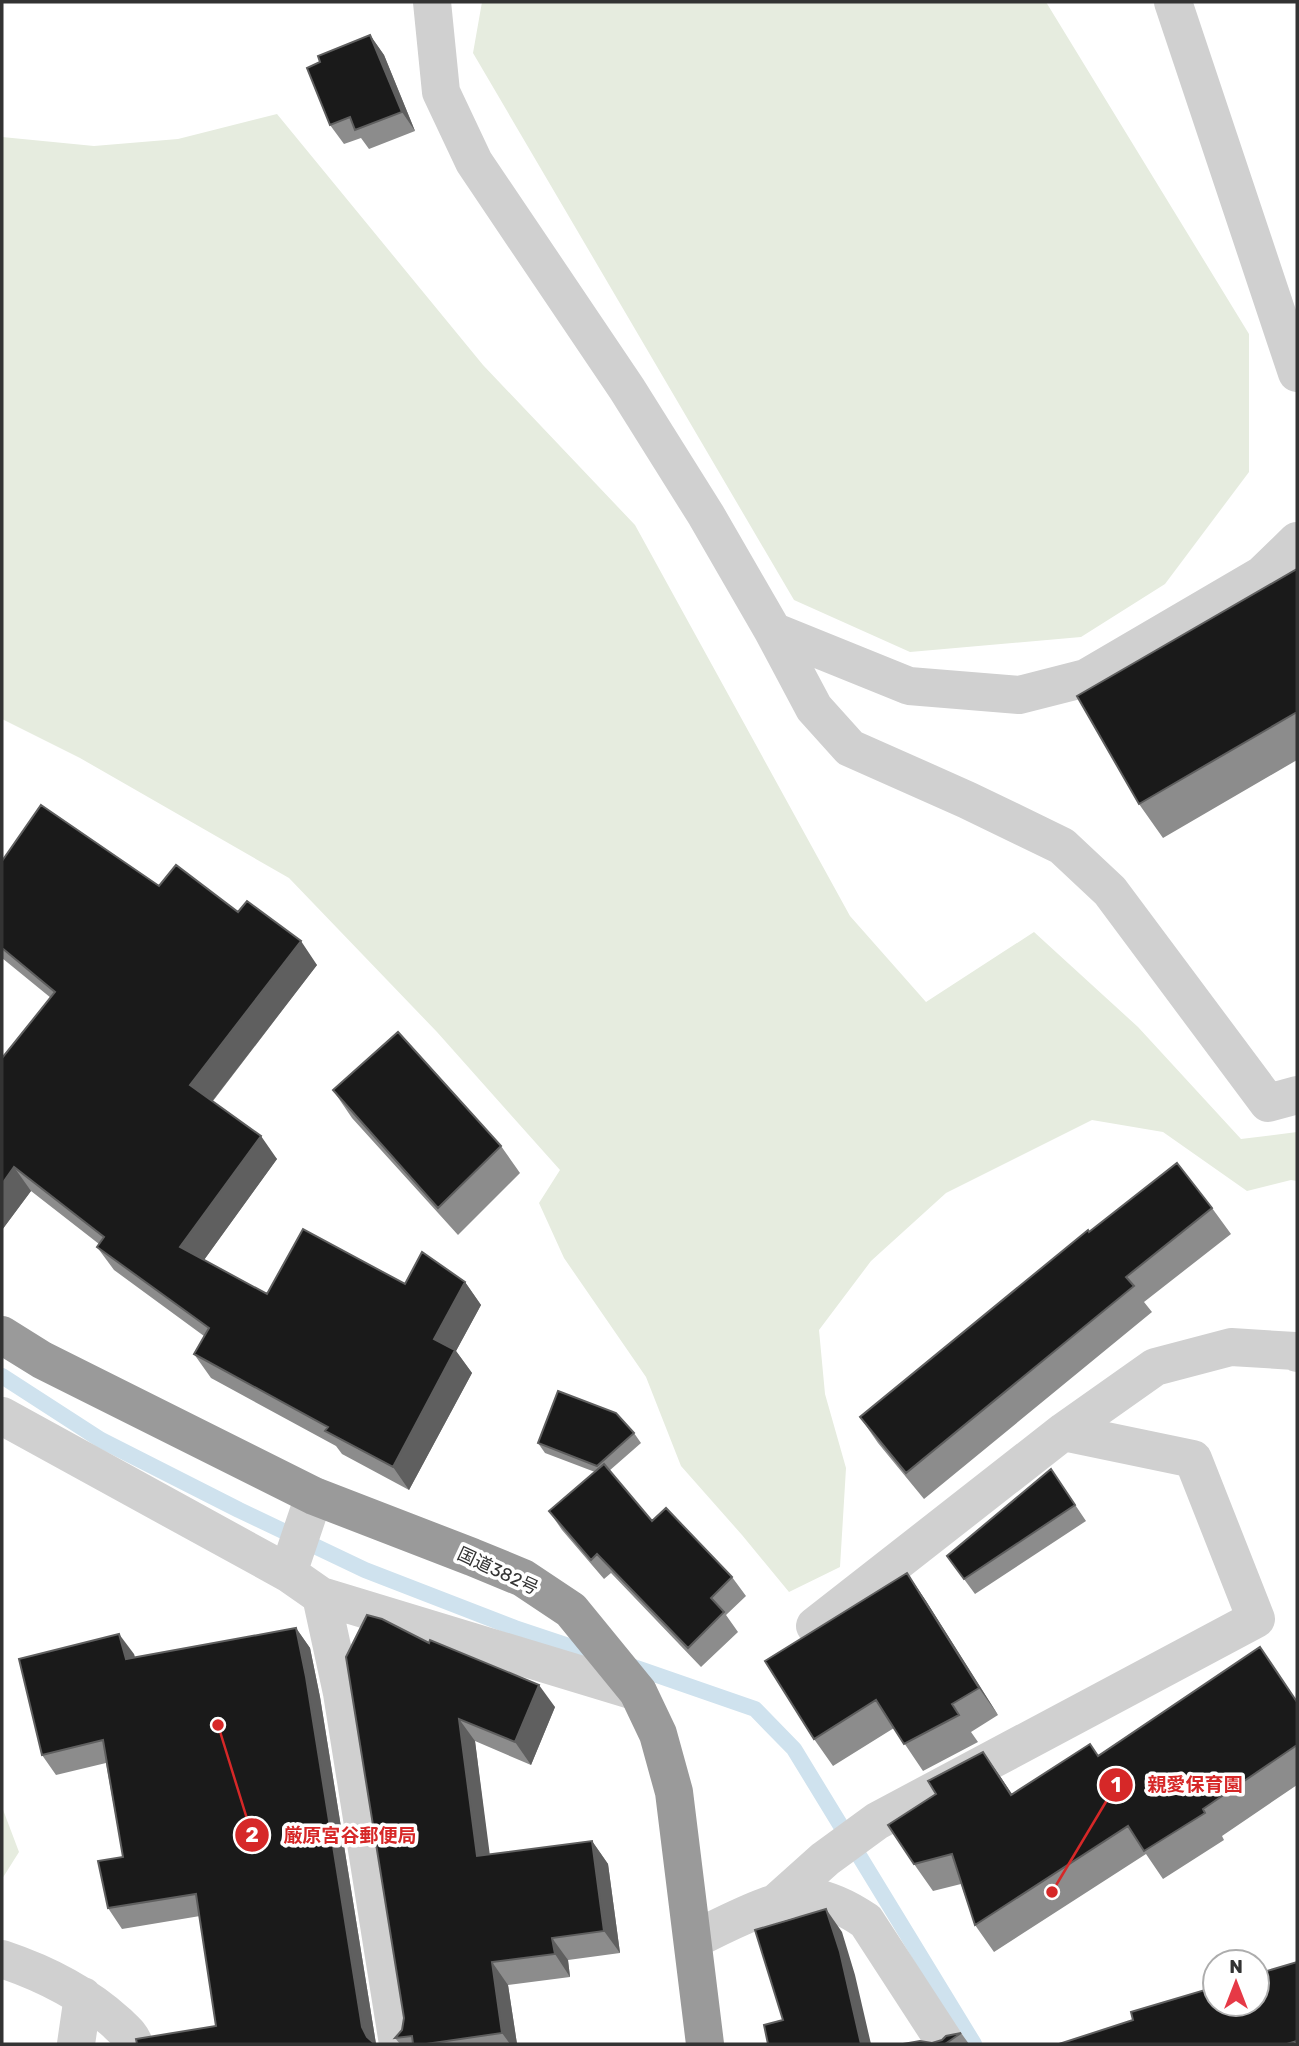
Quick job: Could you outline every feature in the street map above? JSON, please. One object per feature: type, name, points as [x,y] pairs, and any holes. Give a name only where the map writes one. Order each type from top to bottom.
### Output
[{"type":"highway","name":"国道382号","points":[[2,1335],[42,1360],[314,1496],[523,1578],[571,1610],[638,1692],[659,1734],[674,1792],[705,2044]]},
{"type":"street","points":[[432,2],[441,92],[474,162],[627,390],[706,515],[814,708],[850,748],[1062,846],[1110,891],[1268,1103],[1297,1095]]},
{"type":"street","points":[[1173,2],[1297,373]]},
{"type":"street","points":[[773,631],[909,686],[1019,695],[1086,678],[1262,575],[1297,541]]},
{"type":"street","points":[[815,1626],[1063,1432],[1155,1367],[1231,1347],[1297,1353]]},
{"type":"street","points":[[2,1416],[288,1573],[321,1596],[638,1692]]},
{"type":"street","points":[[777,1902],[825,1859],[877,1821],[1256,1619],[1193,1459],[1063,1432]]},
{"type":"street","points":[[288,1573],[314,1496]]},
{"type":"street","points":[[321,1596],[342,1693],[398,2044]]},
{"type":"street","points":[[693,1940],[777,1902],[809,1897],[847,1909],[866,1921],[946,2044]]},
{"type":"street","points":[[2,1959],[29,1968],[83,1996],[105,2012],[131,2037],[134,2044]]},
{"type":"street","points":[[76,2044],[83,1996]]},
{"type":"shaded area","points":[[482,2],[1046,2],[1249,334],[1249,472],[1165,584],[1081,637],[910,652],[794,600],[473,53]]},
{"type":"shaded area","points":[[277,114],[483,365],[635,525],[850,916],[926,1002],[1034,932],[1138,1027],[1241,1139],[1297,1132],[1297,1181],[1291,1180],[1247,1191],[1163,1132],[1092,1120],[946,1193],[871,1261],[819,1330],[825,1394],[846,1468],[840,1567],[789,1592],[681,1466],[646,1377],[564,1258],[539,1203],[560,1170],[437,1032],[289,878],[80,758],[2,719],[2,137],[94,146],[178,139]]},
{"type":"shaded area","points":[[2,1807],[19,1852],[2,1879]]},
{"type":"building","points":[[370,35],[402,112],[355,130],[350,117],[330,125],[307,68],[320,62],[318,56]]},
{"type":"building","points":[[1297,569],[1297,712],[1139,804],[1077,696]]},
{"type":"building","points":[[41,805],[159,886],[176,865],[238,912],[247,901],[301,941],[190,1085],[261,1136],[180,1247],[267,1294],[303,1229],[405,1284],[422,1252],[465,1282],[434,1339],[455,1350],[393,1467],[325,1431],[328,1427],[194,1354],[209,1328],[97,1247],[104,1237],[14,1167],[2,1184],[2,1058],[55,992],[2,948],[2,861]]},
{"type":"building","points":[[398,1032],[501,1146],[438,1208],[333,1090]]},
{"type":"building","points":[[1177,1163],[1212,1208],[1126,1277],[1134,1286],[906,1473],[860,1417],[1088,1230],[1089,1232]]},
{"type":"building","points":[[558,1391],[616,1413],[634,1433],[597,1466],[538,1443]]},
{"type":"building","points":[[604,1464],[652,1521],[666,1508],[732,1577],[711,1598],[724,1612],[688,1648],[597,1554],[591,1560],[549,1511]]},
{"type":"building","points":[[1051,1469],[1075,1505],[964,1579],[947,1556]]},
{"type":"building","points":[[907,1573],[979,1688],[952,1704],[959,1715],[904,1744],[876,1700],[814,1739],[765,1661]]},
{"type":"building","points":[[367,1615],[382,1619],[429,1643],[430,1640],[539,1685],[515,1742],[459,1719],[477,1856],[592,1841],[604,1931],[552,1938],[555,1954],[492,1962],[502,2033],[426,2044],[413,2044],[412,2036],[395,2038],[402,2030],[404,2018],[346,1657]]},
{"type":"building","points":[[296,1628],[362,2027],[367,2037],[375,2044],[137,2044],[136,2039],[216,2026],[196,1894],[108,1908],[98,1861],[123,1857],[103,1740],[42,1755],[19,1659],[119,1634],[126,1659]]},
{"type":"building","points":[[1260,1647],[1297,1702],[1297,1745],[1203,1809],[1205,1813],[1144,1851],[1128,1826],[975,1925],[952,1854],[914,1864],[888,1825],[936,1794],[928,1781],[983,1752],[1011,1795],[1090,1744],[1098,1756]]},
{"type":"building","points":[[826,1909],[840,1952],[861,2044],[768,2044],[764,2025],[783,2020],[755,1930]]},
{"type":"building","points":[[1297,1962],[1297,2041],[1287,2044],[1059,2044],[1133,2020],[1131,2012],[1201,1991],[1201,2018],[1271,2018],[1271,1970]]},
{"type":"building","points":[[961,2033],[945,2044],[903,2044],[920,2041],[932,2043]]},
{"type":"waterway","points":[[2,1376],[101,1440],[365,1570],[515,1628],[596,1655]]},
{"type":"waterway","points":[[628,1665],[755,1709],[794,1749],[974,2044]]},
{"type":"place","name":"厳原宮谷郵便局","points":[[218,1725]]},
{"type":"place","name":"親愛保育園","points":[[1052,1892]]}]
